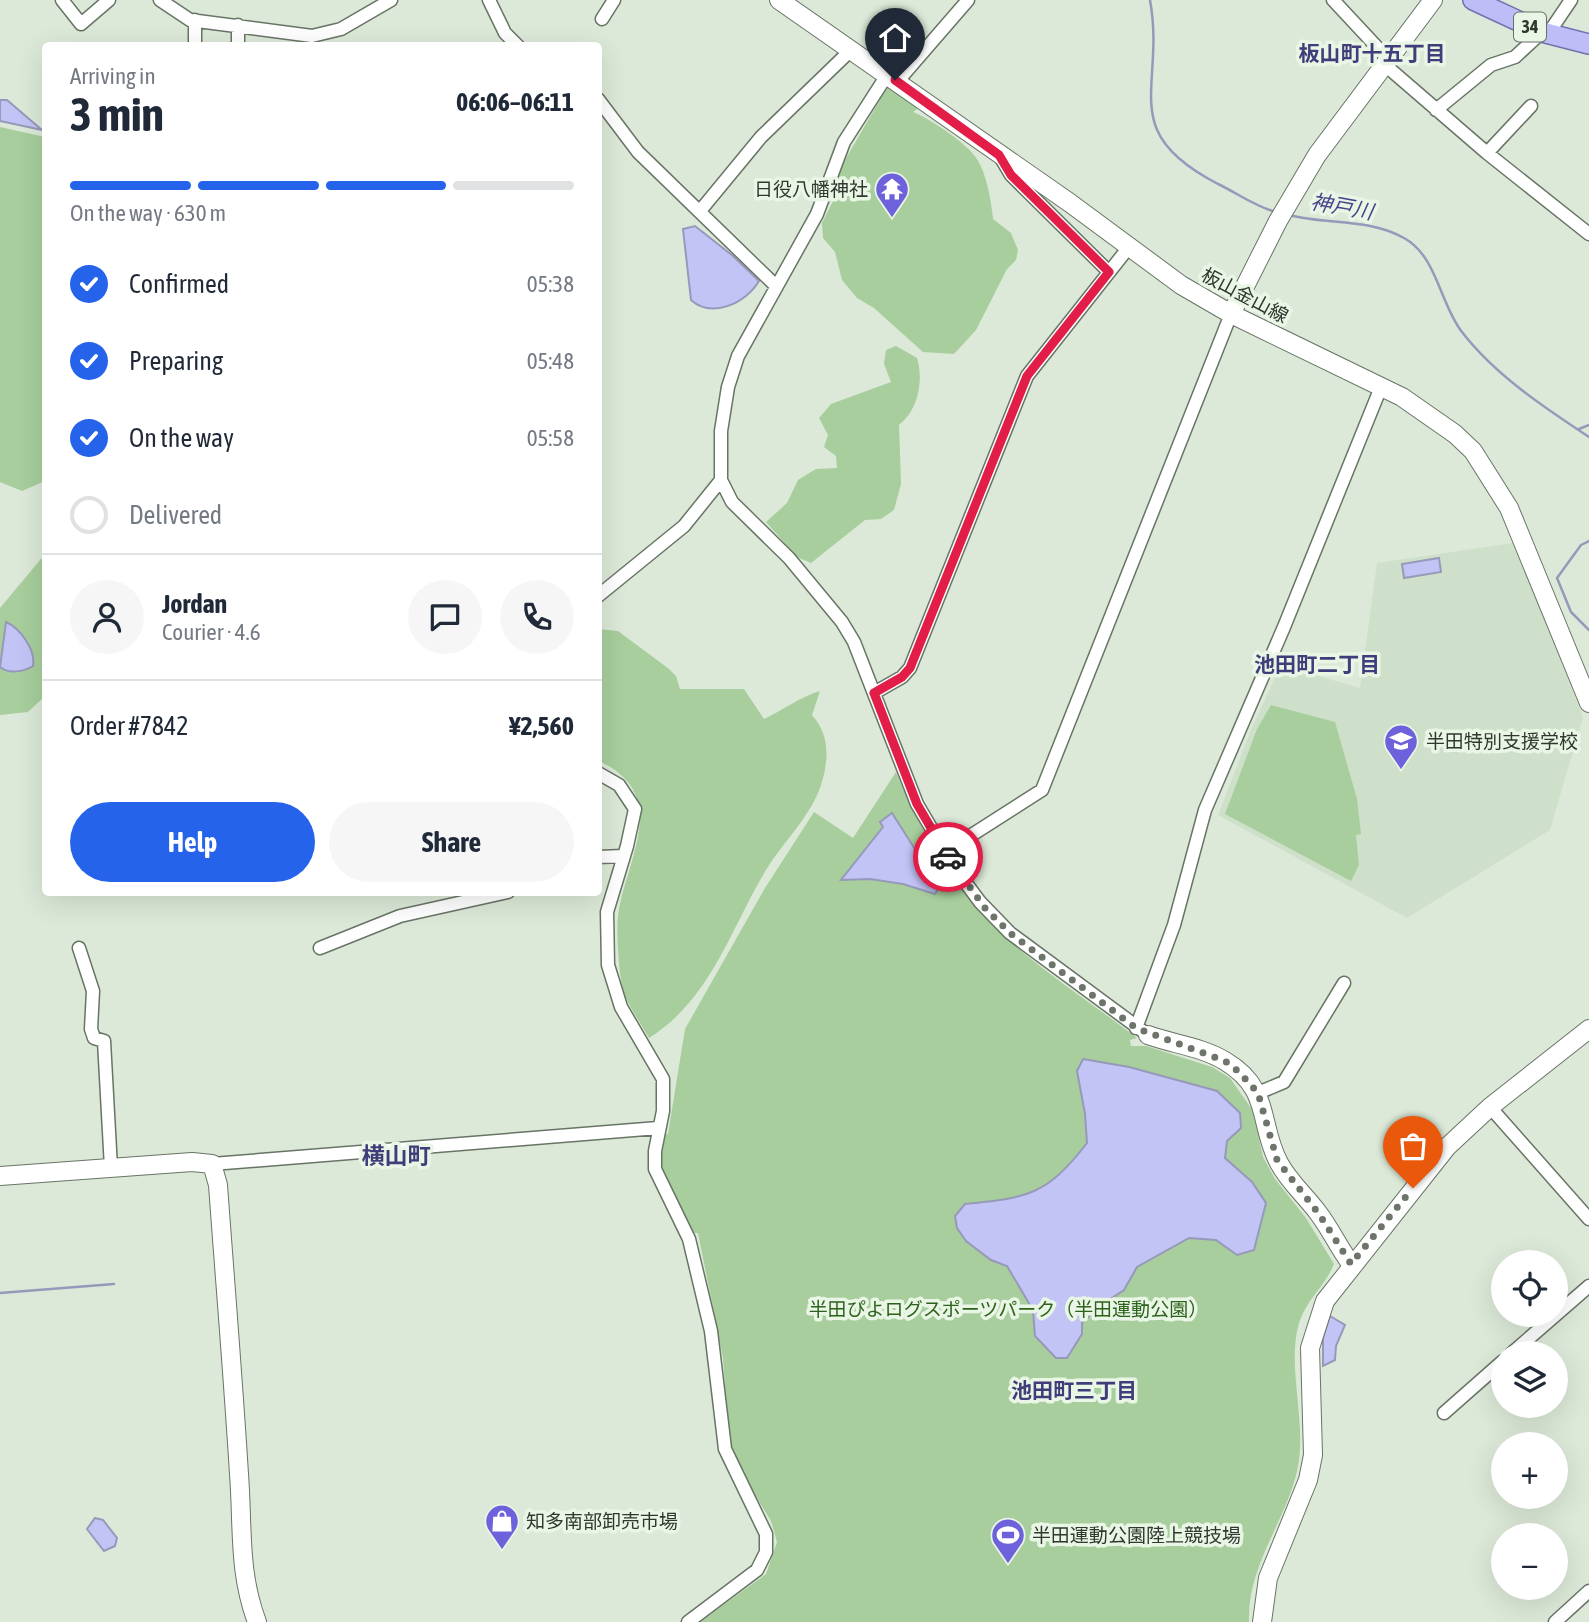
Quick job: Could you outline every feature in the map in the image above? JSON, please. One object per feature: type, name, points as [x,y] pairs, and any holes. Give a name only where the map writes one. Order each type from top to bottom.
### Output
[{"type":"main road","name":"34","points":[[1474,0],[1545,33],[1589,44]]},
{"type":"street","points":[[62,0],[80,24],[109,0]]},
{"type":"street","points":[[168,2],[190,20],[323,36],[341,30],[391,0]]},
{"type":"street","points":[[489,0],[505,33],[513,42]]},
{"type":"street","points":[[602,19],[614,0]]},
{"type":"street","name":"板山金山線","points":[[779,0],[1181,285],[1231,314],[1426,411],[1455,434],[1473,451],[1498,486],[1589,703]]},
{"type":"street","points":[[968,0],[892,78],[844,142],[817,214],[738,356],[728,387],[721,431],[722,480],[732,502],[789,558],[842,622],[874,693],[917,804],[945,852],[980,902],[1010,933],[1142,1031],[1225,1061],[1258,1093],[1277,1160],[1319,1214],[1351,1264]]},
{"type":"street","points":[[1333,0],[1387,62],[1436,110],[1589,234]]},
{"type":"street","points":[[945,852],[1042,790],[1231,314],[1282,215],[1317,156],[1433,0]]},
{"type":"street","points":[[1436,110],[1491,65],[1516,57],[1545,33],[1571,0]]},
{"type":"street","points":[[195,20],[195,42]]},
{"type":"street","points":[[238,25],[238,42]]},
{"type":"street","points":[[700,211],[761,137],[850,50]]},
{"type":"street","points":[[602,104],[638,152],[776,286]]},
{"type":"street","points":[[1487,153],[1531,106]]},
{"type":"street","points":[[999,155],[1011,175],[1109,272]]},
{"type":"street","points":[[874,693],[902,677],[910,668],[1027,376],[1129,247]]},
{"type":"street","points":[[1142,1031],[1205,810],[1284,627],[1381,387]]},
{"type":"street","points":[[602,593],[679,531],[722,480]]},
{"type":"street","points":[[602,775],[619,785],[633,802],[635,816],[607,912],[606,954],[621,1007],[660,1072],[663,1111],[655,1168],[689,1239],[718,1372],[723,1440],[767,1540],[764,1559],[757,1570],[688,1622]]},
{"type":"street","points":[[602,857],[623,856]]},
{"type":"street","points":[[320,948],[400,916],[490,896]]},
{"type":"street","points":[[79,948],[93,991],[91,1029],[94,1038],[104,1041],[111,1168]]},
{"type":"street","points":[[1258,1093],[1284,1082],[1344,983]]},
{"type":"street","points":[[1262,1622],[1268,1578],[1308,1480],[1314,1455],[1310,1348],[1317,1317],[1325,1301],[1351,1264],[1447,1147],[1490,1107],[1589,1029]]},
{"type":"street","points":[[1490,1107],[1589,1219]]},
{"type":"street","points":[[0,1176],[192,1162],[212,1164],[659,1128]]},
{"type":"street","points":[[212,1164],[218,1185],[240,1478],[241,1560],[257,1622]]},
{"type":"street","points":[[1526,1341],[1589,1286]]},
{"type":"street","points":[[1444,1413],[1491,1372]]},
{"type":"street","points":[[1555,1622],[1589,1591]]},
{"type":"shaded area","name":"半田特別支援学校","points":[[1513,543],[1583,717],[1550,830],[1407,918],[1218,815],[1252,727],[1281,665],[1360,688],[1377,563]]},
{"type":"green space","points":[[891,81],[926,103],[913,112],[948,132],[977,159],[986,180],[993,219],[1011,233],[1018,250],[1016,260],[1007,269],[976,330],[954,354],[923,352],[874,308],[857,298],[842,280],[835,252],[823,238],[822,223],[838,191],[838,172]]},
{"type":"green space","points":[[0,127],[42,136],[42,482],[22,491],[0,482]]},
{"type":"green space","points":[[896,346],[917,358],[920,376],[915,403],[906,419],[899,425],[901,484],[894,510],[881,519],[865,520],[811,563],[797,557],[766,522],[787,503],[798,480],[816,469],[837,468],[836,456],[824,447],[828,435],[819,418],[831,404],[891,382],[884,364],[886,350]]},
{"type":"green space","points":[[42,558],[42,699],[28,712],[0,715],[0,608]]},
{"type":"green space","points":[[602,629],[618,631],[669,669],[676,676],[680,689],[744,689],[764,719],[820,691],[812,715],[825,739],[826,757],[824,776],[816,796],[804,818],[766,870],[704,984],[670,1022],[649,1038],[625,996],[620,969],[618,916],[639,831],[639,810],[634,792],[621,775],[602,763]]},
{"type":"green space","points":[[1271,705],[1335,722],[1357,799],[1361,834],[1356,835],[1359,865],[1351,881],[1225,814],[1257,729]]},
{"type":"green space","name":"半田ぴよログスポーツパーク（半田運動公園）","points":[[896,772],[921,825],[951,875],[975,906],[1012,943],[1137,1038],[1130,1040],[1131,1046],[1146,1046],[1212,1067],[1230,1078],[1253,1111],[1263,1157],[1275,1179],[1306,1218],[1334,1264],[1306,1307],[1299,1323],[1295,1358],[1300,1434],[1297,1471],[1284,1509],[1260,1563],[1250,1602],[1249,1622],[700,1622],[766,1574],[777,1542],[771,1521],[735,1462],[728,1431],[723,1358],[698,1233],[689,1233],[659,1168],[660,1134],[668,1134],[685,1029],[765,888],[814,812],[853,838]]},
{"type":"water","points":[[0,100],[7,100],[42,130],[0,121]]},
{"type":"water","points":[[695,226],[759,281],[737,302],[709,308],[699,306],[691,300],[683,229]]},
{"type":"water","points":[[1439,558],[1441,572],[1404,578],[1402,564]]},
{"type":"water","points":[[6,622],[17,629],[32,653],[33,666],[25,670],[7,671],[0,667]]},
{"type":"water","points":[[892,813],[939,887],[935,894],[903,884],[870,879],[841,880],[883,827],[880,822]]},
{"type":"water","points":[[1083,1059],[1129,1067],[1217,1091],[1240,1113],[1241,1128],[1227,1141],[1225,1158],[1252,1182],[1266,1203],[1254,1250],[1237,1255],[1216,1240],[1189,1238],[1137,1267],[1124,1290],[1098,1307],[1082,1323],[1082,1334],[1067,1358],[1056,1358],[1035,1336],[1033,1310],[1007,1266],[991,1260],[966,1241],[957,1228],[955,1216],[965,1204],[1005,1199],[1035,1191],[1060,1174],[1087,1143],[1077,1071]]},
{"type":"water","points":[[1330,1316],[1345,1325],[1336,1346],[1335,1360],[1323,1366],[1323,1338]]},
{"type":"water","points":[[95,1518],[103,1520],[117,1538],[115,1546],[104,1551],[87,1529]]},
{"type":"waterway","name":"神戸川","points":[[1150,0],[1153,31],[1151,105],[1155,126],[1166,145],[1186,164],[1218,184],[1276,212]]},
{"type":"waterway","name":"神戸川","points":[[1289,215],[1377,227],[1404,238],[1415,246],[1431,268],[1455,321],[1475,348],[1521,390],[1589,437]]},
{"type":"waterway","points":[[1579,429],[1589,425]]},
{"type":"waterway","name":"神戸川","points":[[1589,541],[1581,545],[1557,578],[1571,612],[1589,630]]},
{"type":"waterway","points":[[0,1293],[114,1284]]},
{"type":"way so far","points":[[948,857],[985,908],[1010,933],[1136,1028],[1167,1042],[1225,1061],[1239,1072],[1258,1093],[1277,1160],[1319,1214],[1351,1264],[1413,1188]]},
{"type":"place","name":"日役八幡神社","points":[[892,219]]},
{"type":"place","name":"半田特別支援学校","points":[[1401,771]]},
{"type":"place","name":"知多南部卸売市場","points":[[502,1551]]},
{"type":"place","name":"半田運動公園陸上競技場","points":[[1008,1565]]},
{"type":"district","name":"板山町十五丁目","points":[[1372,54]]},
{"type":"district","name":"池田町二丁目","points":[[1317,665]]},
{"type":"district","name":"横山町","points":[[396,1156]]},
{"type":"district","name":"池田町三丁目","points":[[1074,1391]]},
{"type":"route","points":[[895,80],[999,155],[1011,175],[1109,272],[1027,376],[910,668],[902,677],[874,693],[917,804],[948,857]]}]
